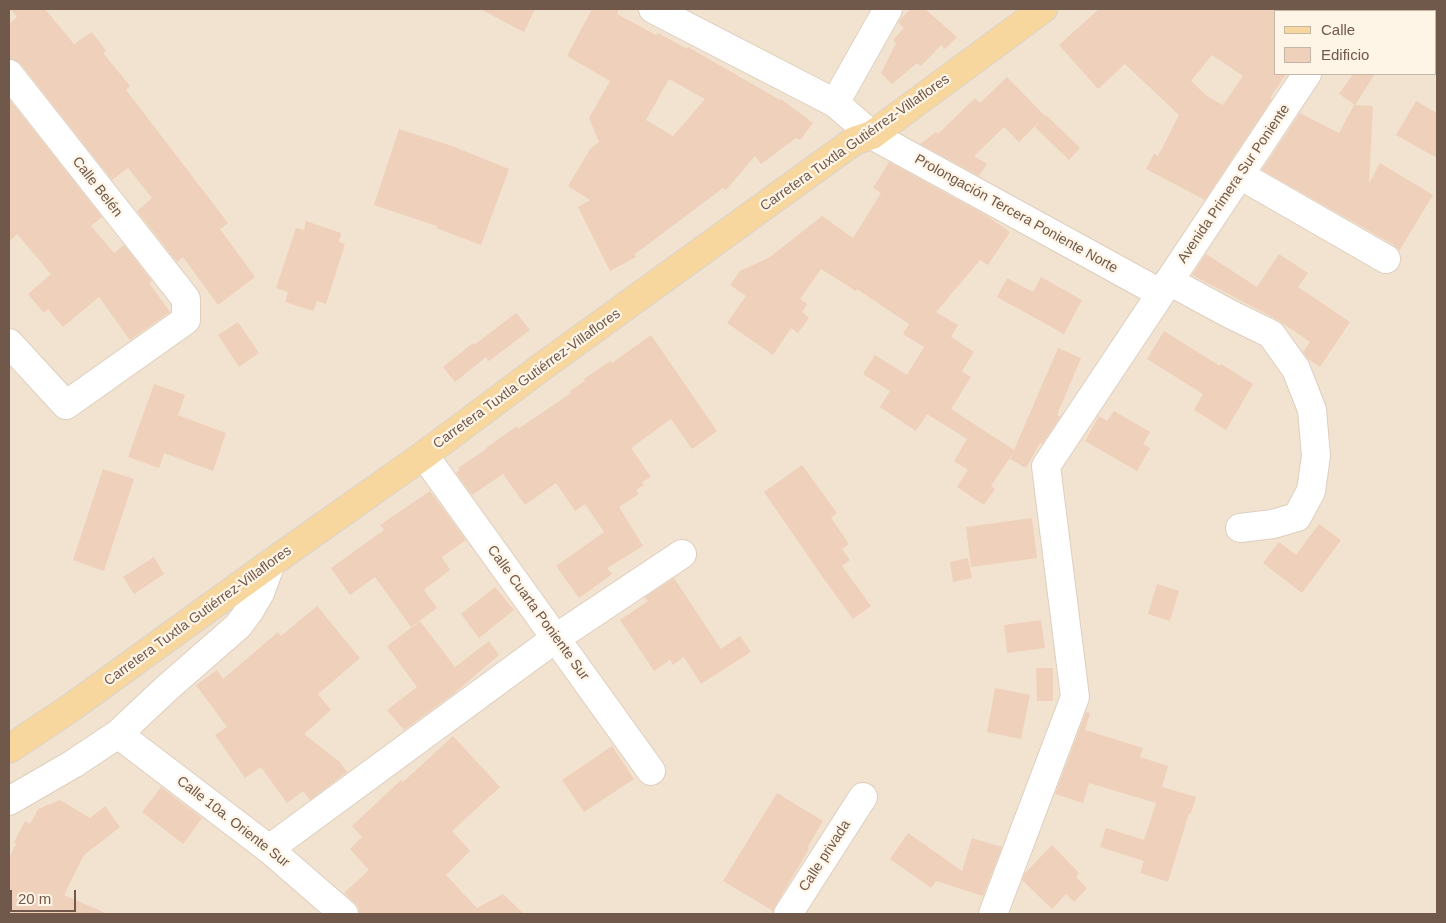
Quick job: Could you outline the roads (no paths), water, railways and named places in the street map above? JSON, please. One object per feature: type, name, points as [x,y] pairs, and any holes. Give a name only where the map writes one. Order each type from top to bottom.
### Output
[{"type":"main road","name":"Carretera Tuxtla Gutiérrez-Villaflores","points":[[9,749],[69,709],[424,455],[854,141],[872,135],[1043,9]]},
{"type":"street","name":"Prolongación Tercera Poniente Norte","points":[[653,9],[835,103],[872,135],[1165,287],[1230,314],[1271,334],[1296,369],[1312,410],[1316,456],[1311,491],[1297,517],[1273,524],[1240,528]]},
{"type":"street","points":[[835,103],[888,9]]},
{"type":"street","name":"Calle Belén","points":[[9,74],[186,300],[186,320],[66,406],[9,343]]},
{"type":"street","name":"Avenida Primera Sur Poniente","points":[[993,914],[1075,697],[1046,466],[1306,75]]},
{"type":"street","points":[[1240,175],[1386,259]]},
{"type":"street","name":"Calle Cuarta Poniente Sur","points":[[424,455],[652,771]]},
{"type":"street","points":[[269,849],[556,638],[682,554]]},
{"type":"street","points":[[9,801],[73,764],[118,734],[238,626],[260,592],[271,563]]},
{"type":"street","name":"Calle 10a. Oriente Sur","points":[[118,734],[269,849],[344,914]]},
{"type":"street","name":"Calle privada","points":[[788,914],[862,797]]}]
